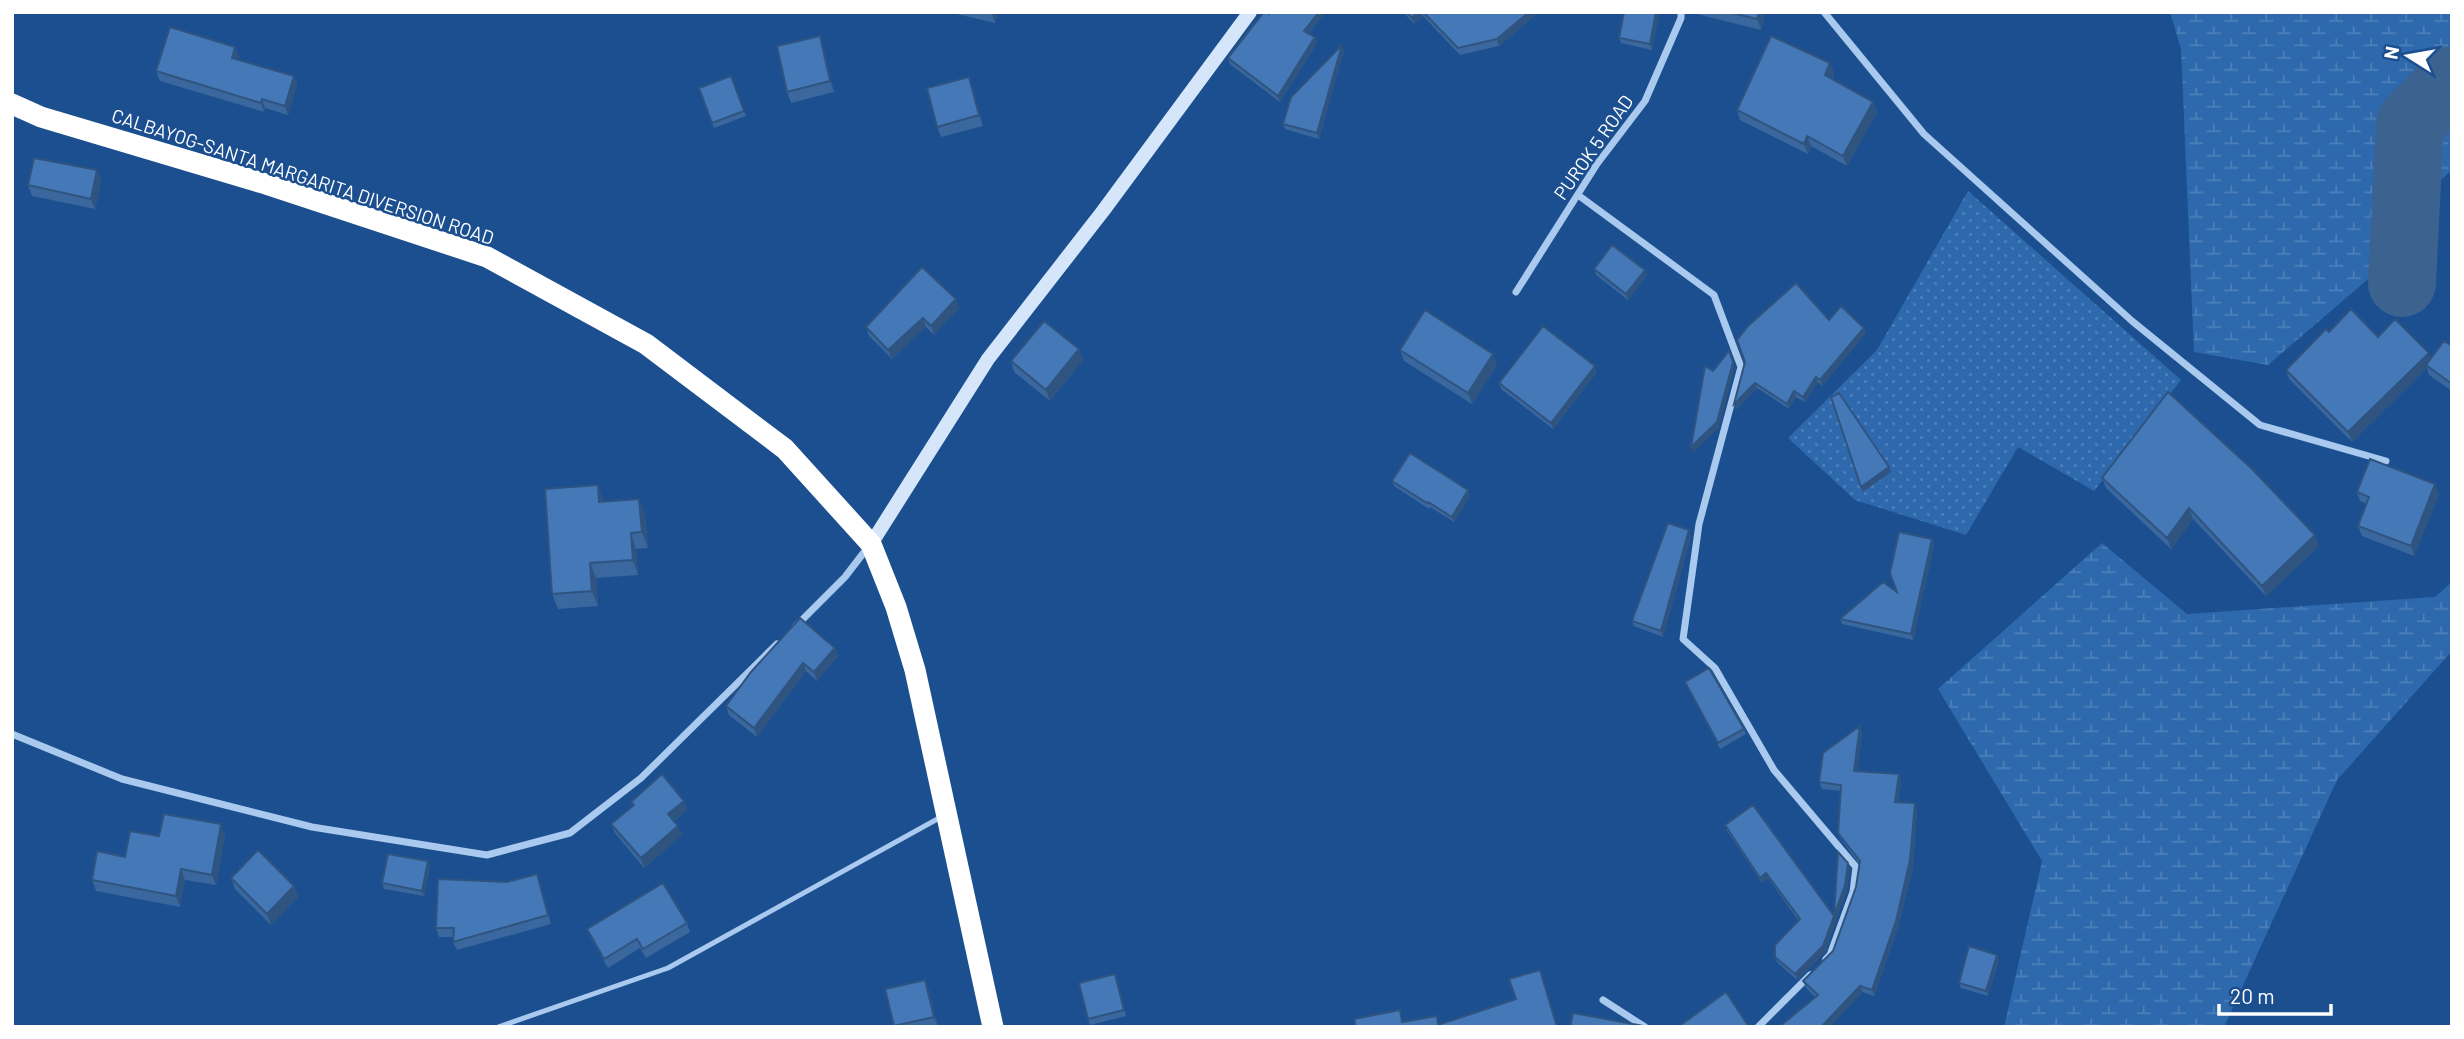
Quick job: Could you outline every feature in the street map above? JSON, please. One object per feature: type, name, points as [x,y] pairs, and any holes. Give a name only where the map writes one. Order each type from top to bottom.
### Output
[{"type":"highway","name":"CALBAYOG-SANTA MARGARITA DIVERSION ROAD","points":[[12,104],[41,117],[266,184],[487,257],[646,344],[785,449],[871,544],[896,607],[915,670],[993,1027]]},
{"type":"street","points":[[12,734],[122,779],[312,827],[487,855],[570,833],[641,778],[845,577],[871,544],[988,359],[1103,211],[1250,12]]},
{"type":"street","name":"PUROK 5 ROAD","points":[[1516,292],[1597,164],[1645,101],[1681,18],[1681,12]]},
{"type":"street","points":[[1824,12],[1924,134],[2132,321],[2260,425],[2386,461]]},
{"type":"street","points":[[1578,195],[1714,295],[1741,367],[1699,524],[1683,639],[1715,668],[1774,770],[1856,867],[1853,892],[1830,955],[1821,964]]},
{"type":"street","points":[[1758,1027],[1812,973]]},
{"type":"street","points":[[1603,1000],[1645,1027]]},
{"type":"lane","points":[[498,1027],[668,968],[946,813]]},
{"type":"green space","points":[[2170,12],[2452,12],[2452,170],[2424,195],[2373,275],[2268,365],[2194,352],[2181,49]]},
{"type":"green space","points":[[1968,191],[2181,380],[2094,491],[2018,447],[1966,535],[1855,500],[1788,438],[1877,350]]},
{"type":"green space","points":[[2102,543],[2187,614],[2435,597],[2452,582],[2452,651],[2337,780],[2224,1027],[2004,1027],[2042,861],[1938,689]]},
{"type":"building","points":[[1264,12],[1319,12],[1304,31],[1315,37],[1278,96],[1228,58]]},
{"type":"building","points":[[1407,12],[1418,12],[1412,18]]},
{"type":"building","points":[[1423,12],[1529,12],[1497,39],[1458,48]]},
{"type":"building","points":[[1624,12],[1656,12],[1650,44],[1619,38]]},
{"type":"building","points":[[1728,12],[1759,12],[1757,19]]},
{"type":"building","points":[[170,27],[235,47],[232,58],[294,76],[285,106],[262,99],[261,103],[156,71]]},
{"type":"building","points":[[820,36],[830,81],[787,92],[777,46]]},
{"type":"building","points":[[1771,36],[1830,63],[1825,75],[1873,102],[1843,156],[1807,136],[1804,144],[1737,110]]},
{"type":"building","points":[[1342,45],[1317,133],[1283,124],[1291,97]]},
{"type":"building","points":[[731,76],[744,111],[712,123],[699,88]]},
{"type":"building","points":[[969,77],[979,115],[937,127],[927,88]]},
{"type":"building","points":[[34,158],[97,170],[91,199],[28,185]]},
{"type":"building","points":[[1612,245],[1645,270],[1626,294],[1594,269]]},
{"type":"building","points":[[922,267],[956,299],[931,326],[923,318],[888,350],[866,327]]},
{"type":"building","points":[[1796,283],[1829,320],[1841,306],[1864,328],[1820,380],[1816,377],[1803,397],[1794,391],[1787,404],[1755,383],[1734,404],[1745,362],[1737,340],[1748,326]]},
{"type":"building","points":[[2351,309],[2378,337],[2395,319],[2429,353],[2348,432],[2286,370],[2326,329],[2329,332]]},
{"type":"building","points":[[1425,310],[1493,354],[1468,393],[1400,350]]},
{"type":"building","points":[[1044,321],[1079,349],[1046,390],[1011,361]]},
{"type":"building","points":[[1543,326],[1595,366],[1551,423],[1499,383]]},
{"type":"building","points":[[2444,341],[2452,346],[2452,384],[2426,365]]},
{"type":"building","points":[[1729,351],[1733,362],[1717,422],[1691,447],[1705,366],[1713,371]]},
{"type":"building","points":[[2168,392],[2252,469],[2315,535],[2262,586],[2189,508],[2167,538],[2102,478]]},
{"type":"building","points":[[1839,393],[1889,467],[1861,487],[1831,397]]},
{"type":"building","points":[[1410,453],[1468,490],[1452,517],[1392,481]]},
{"type":"building","points":[[2370,459],[2435,484],[2411,546],[2358,526],[2369,497],[2357,492]]},
{"type":"building","points":[[598,485],[599,502],[639,499],[642,532],[631,533],[633,560],[590,563],[592,591],[552,594],[545,489]]},
{"type":"building","points":[[1668,523],[1689,530],[1661,631],[1632,621]]},
{"type":"building","points":[[1899,532],[1932,539],[1911,634],[1840,619],[1883,582],[1897,592],[1890,573]]},
{"type":"building","points":[[800,618],[835,648],[814,672],[803,663],[754,728],[726,706],[751,672]]},
{"type":"building","points":[[1709,668],[1744,729],[1718,743],[1685,682]]},
{"type":"building","points":[[1860,726],[1854,771],[1899,774],[1895,802],[1915,803],[1910,860],[1896,921],[1872,990],[1860,986],[1823,1027],[1779,1027],[1818,995],[1803,981],[1833,951],[1856,887],[1860,861],[1838,833],[1841,785],[1819,782],[1823,753]]},
{"type":"building","points":[[662,774],[684,801],[668,814],[678,826],[641,858],[611,824],[634,805],[631,802]]},
{"type":"building","points":[[1753,805],[1834,916],[1823,946],[1795,974],[1775,957],[1775,945],[1800,919],[1766,873],[1760,878],[1725,825]]},
{"type":"building","points":[[164,814],[221,824],[212,875],[181,869],[176,896],[92,880],[97,851],[125,857],[130,831],[159,836]]},
{"type":"building","points":[[258,850],[294,886],[267,914],[231,878]]},
{"type":"building","points":[[1838,852],[1848,863],[1845,885],[1834,916]]},
{"type":"building","points":[[388,854],[428,861],[422,891],[382,883]]},
{"type":"building","points":[[537,874],[548,915],[453,942],[454,928],[436,928],[438,879],[507,882]]},
{"type":"building","points":[[663,883],[687,923],[643,949],[637,939],[604,959],[587,929]]},
{"type":"building","points":[[1969,946],[1997,955],[1986,991],[1959,983]]},
{"type":"building","points":[[1540,970],[1557,1027],[1356,1027],[1354,1019],[1400,1010],[1402,1022],[1437,1016],[1438,1025],[1516,999],[1509,979]]},
{"type":"building","points":[[1115,974],[1124,1010],[1088,1019],[1079,983]]},
{"type":"building","points":[[925,980],[934,1017],[894,1026],[885,989]]},
{"type":"building","points":[[1726,992],[1749,1027],[1678,1027]]},
{"type":"building","points":[[1573,1013],[1649,1027],[1570,1027]]},
{"type":"waterway","points":[[2402,283],[2410,123],[2452,80]]}]
